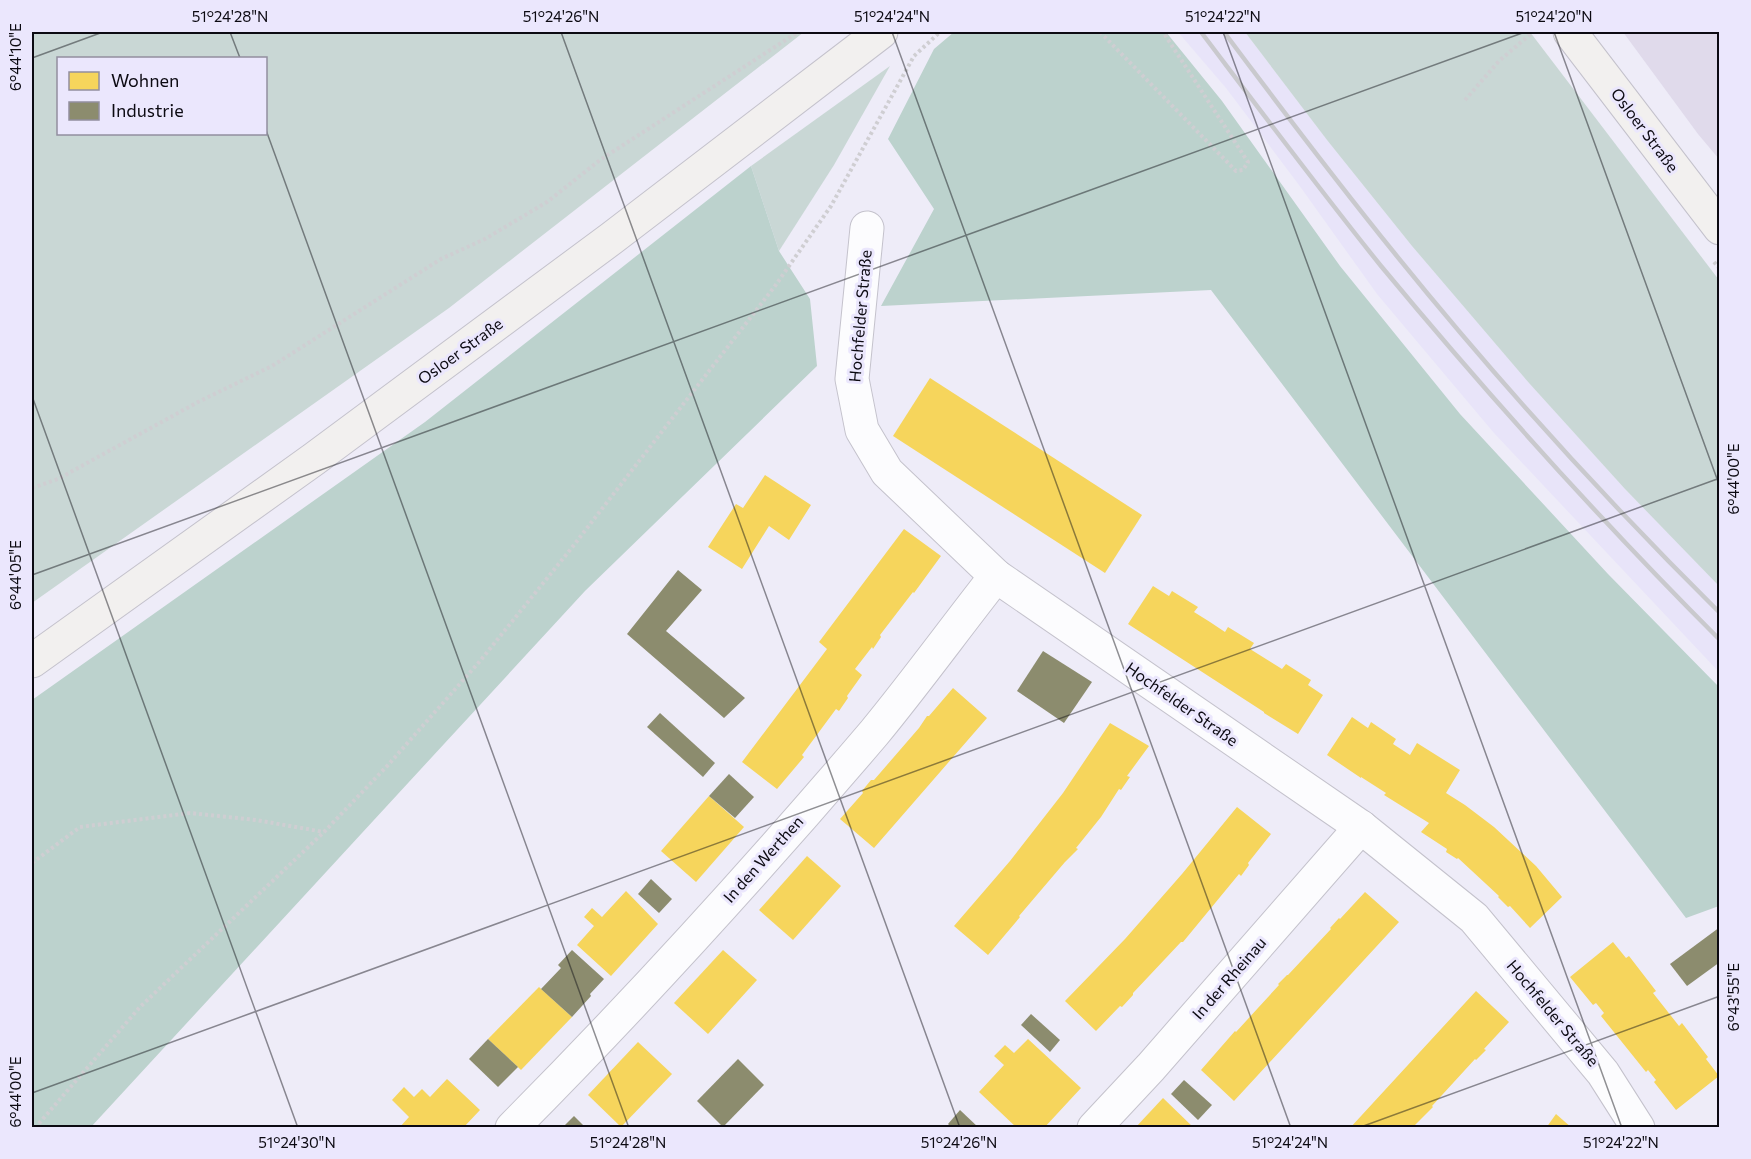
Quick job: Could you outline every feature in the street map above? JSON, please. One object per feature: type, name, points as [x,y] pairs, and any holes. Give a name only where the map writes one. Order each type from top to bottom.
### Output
[{"type":"main road","name":"Osloer Straße","points":[[32,661],[314,459],[573,267],[881,32]]},
{"type":"main road","name":"Osloer Straße","points":[[1570,32],[1719,228]]},
{"type":"street","name":"Hochfelder Straße","points":[[867,228],[852,379],[862,430],[887,472],[996,576],[1361,827],[1474,918],[1603,1073],[1638,1128]]},
{"type":"street","name":"In den Werthen","points":[[512,1128],[591,1048],[750,875],[875,731],[996,576]]},
{"type":"street","name":"In der Rheinau","points":[[1094,1128],[1151,1067],[1361,827]]},
{"type":"path","points":[[32,488],[58,479],[198,402],[272,366],[441,259],[485,240],[547,202],[600,160],[798,32]]},
{"type":"path","points":[[35,1128],[140,1006],[324,832],[389,764],[480,661],[570,550],[775,286],[831,206],[914,56],[940,32]]},
{"type":"path","points":[[1100,32],[1236,171],[1243,171],[1248,162],[1163,32]]},
{"type":"path","points":[[1465,100],[1499,61],[1533,32]]},
{"type":"path","points":[[32,863],[80,827],[190,813],[256,820],[324,832]]},
{"type":"shaded area","points":[[32,32],[804,32],[449,308],[32,603]]},
{"type":"shaded area","points":[[1178,32],[1245,32],[1412,246],[1529,383],[1625,489],[1719,586],[1719,672],[1494,433],[1377,294],[1226,88]]},
{"type":"shaded area","points":[[1245,32],[1530,32],[1719,280],[1719,586],[1625,489],[1529,383],[1412,246]]},
{"type":"shaded area","points":[[1623,32],[1719,32],[1719,159],[1698,134]]},
{"type":"shaded area","points":[[890,66],[834,165],[779,251],[751,166]]},
{"type":"green space","points":[[954,32],[1166,32],[1222,101],[1340,266],[1460,414],[1608,574],[1719,687],[1719,906],[1686,918],[1211,290],[881,306],[934,209],[888,139],[934,49]]},
{"type":"green space","points":[[751,166],[779,251],[810,299],[817,366],[585,591],[91,1127],[32,1127],[32,700],[425,422]]},
{"type":"building: Wohnen","points":[[930,378],[1142,515],[1105,573],[893,436]]},
{"type":"building: Wohnen","points":[[765,475],[811,505],[789,540],[769,526],[742,569],[708,547],[736,504],[743,508]]},
{"type":"building: Wohnen","points":[[904,529],[941,556],[880,635],[873,649],[872,647],[855,669],[862,675],[839,711],[836,709],[802,755],[804,757],[777,789],[742,762],[827,649],[819,642]]},
{"type":"building: Wohnen","points":[[1153,586],[1169,596],[1172,591],[1198,607],[1194,612],[1225,632],[1228,627],[1254,643],[1250,649],[1282,669],[1286,664],[1311,680],[1308,685],[1323,695],[1298,734],[1128,624]]},
{"type":"building: Wohnen","points":[[953,688],[987,718],[874,848],[840,819],[863,793],[862,791],[871,780],[874,780]]},
{"type":"building: Wohnen","points":[[1352,717],[1368,728],[1371,722],[1396,739],[1393,744],[1410,755],[1417,743],[1460,770],[1446,793],[1494,827],[1536,866],[1562,897],[1530,928],[1510,906],[1508,907],[1458,858],[1446,852],[1447,849],[1421,832],[1429,823],[1327,755]]},
{"type":"building: Wohnen","points":[[1110,723],[1149,746],[1127,776],[1130,777],[1121,790],[1119,789],[1101,817],[1076,848],[1078,849],[988,955],[954,926],[1010,861],[1063,793]]},
{"type":"building: Wohnen","points":[[709,796],[744,827],[696,882],[661,851]]},
{"type":"building: Wohnen","points":[[1237,807],[1271,834],[1248,863],[1249,865],[1241,876],[1239,874],[1183,942],[1122,1007],[1120,1006],[1096,1031],[1065,1001],[1125,939]]},
{"type":"building: Wohnen","points":[[807,856],[841,886],[793,940],[759,910]]},
{"type":"building: Wohnen","points":[[626,891],[658,924],[611,976],[577,945],[594,926],[584,917],[592,908],[602,917]]},
{"type":"building: Wohnen","points":[[1365,892],[1399,922],[1234,1101],[1201,1070]]},
{"type":"building: Wohnen","points":[[1613,942],[1626,958],[1629,956],[1656,991],[1653,993],[1679,1026],[1682,1023],[1708,1057],[1706,1059],[1719,1076],[1676,1110],[1654,1082],[1656,1080],[1648,1070],[1646,1072],[1601,1016],[1604,1013],[1596,1003],[1593,1005],[1570,977]]},
{"type":"building: Wohnen","points":[[723,950],[757,980],[708,1034],[674,1003]]},
{"type":"building: Wohnen","points":[[539,987],[572,1017],[521,1070],[488,1039]]},
{"type":"building: Wohnen","points":[[1476,991],[1509,1022],[1484,1049],[1486,1050],[1412,1128],[1350,1128]]},
{"type":"building: Wohnen","points":[[1028,1039],[1081,1088],[1044,1128],[1017,1128],[979,1092],[1004,1065],[994,1056],[1005,1045],[1014,1053]]},
{"type":"building: Wohnen","points":[[638,1042],[672,1074],[621,1127],[588,1095]]},
{"type":"building: Wohnen","points":[[447,1079],[480,1110],[463,1128],[399,1128],[409,1117],[392,1100],[404,1087],[414,1097],[422,1089],[430,1097]]},
{"type":"building: Wohnen","points":[[1163,1098],[1194,1128],[1135,1128]]},
{"type":"building: Wohnen","points":[[1556,1114],[1572,1128],[1546,1128]]},
{"type":"building: Industrie","points":[[678,570],[702,590],[666,631],[745,698],[724,718],[627,634]]},
{"type":"building: Industrie","points":[[1043,651],[1092,682],[1064,723],[1017,691]]},
{"type":"building: Industrie","points":[[660,713],[715,763],[703,777],[647,727]]},
{"type":"building: Industrie","points":[[729,774],[754,797],[735,818],[709,796]]},
{"type":"building: Industrie","points":[[651,879],[672,899],[659,913],[638,894]]},
{"type":"building: Industrie","points":[[1720,927],[1720,962],[1687,986],[1670,964]]},
{"type":"building: Industrie","points":[[572,950],[604,979],[572,1017],[541,989],[561,968],[558,965]]},
{"type":"building: Industrie","points":[[1031,1014],[1060,1040],[1050,1052],[1021,1025]]},
{"type":"building: Industrie","points":[[488,1039],[518,1067],[498,1087],[469,1059]]},
{"type":"building: Industrie","points":[[738,1059],[764,1085],[723,1127],[697,1101]]},
{"type":"building: Industrie","points":[[1184,1080],[1212,1105],[1198,1120],[1171,1094]]},
{"type":"building: Industrie","points":[[960,1110],[979,1128],[952,1128],[948,1124]]},
{"type":"building: Industrie","points":[[574,1116],[586,1128],[562,1128]]},
{"type":"railway","points":[[1201,32],[1335,208],[1421,314],[1589,503],[1720,640]]},
{"type":"railway","points":[[1224,32],[1352,200],[1473,348],[1635,527],[1720,613]]}]
